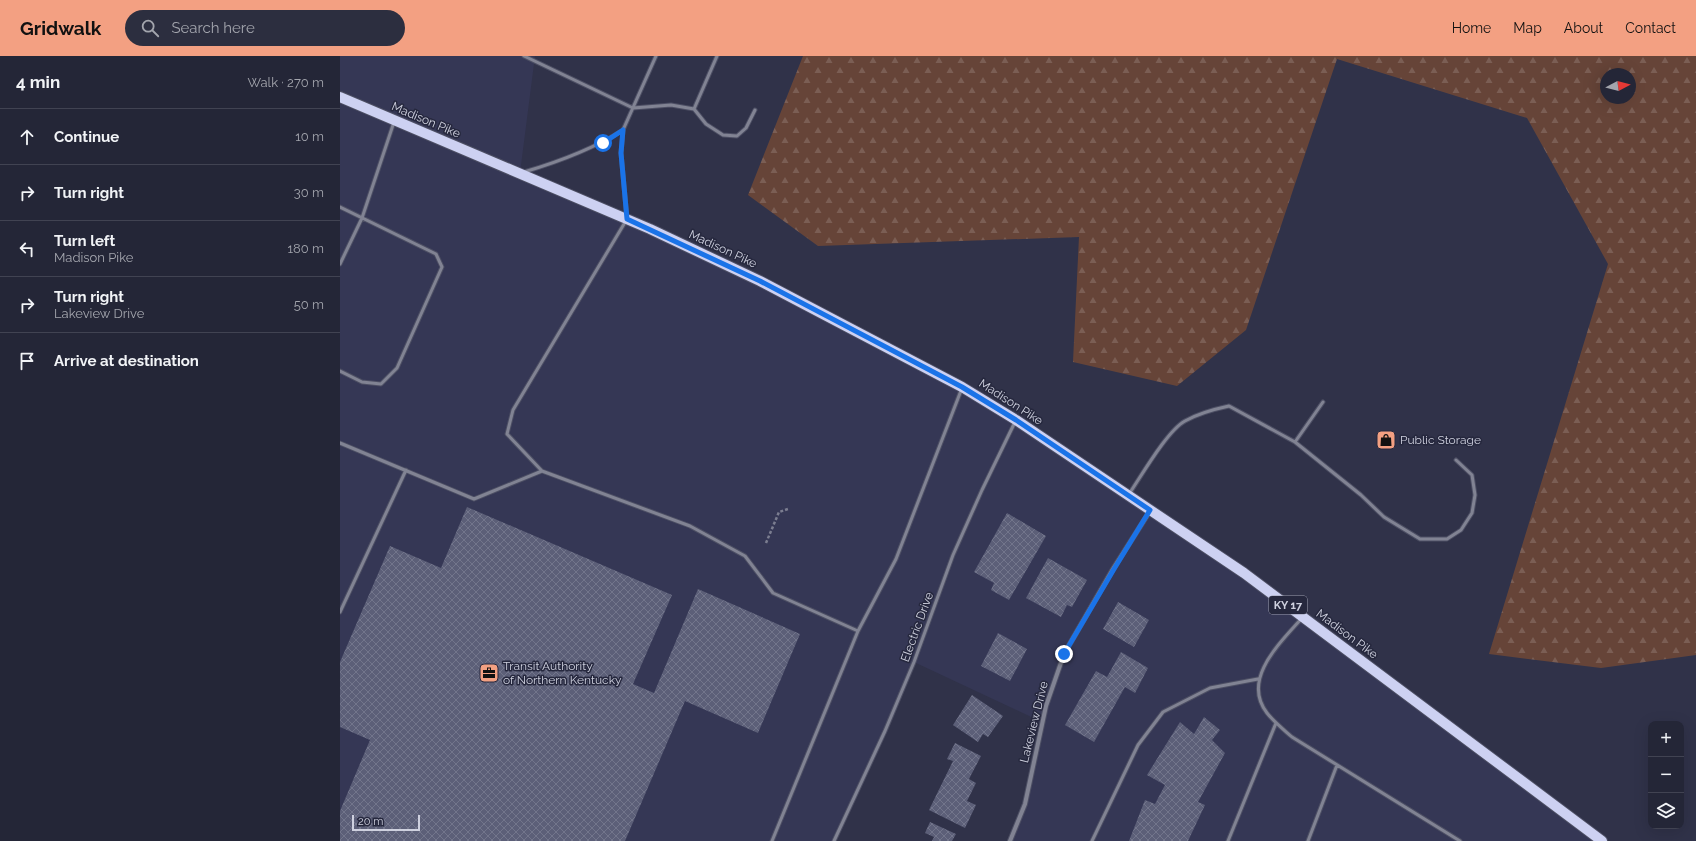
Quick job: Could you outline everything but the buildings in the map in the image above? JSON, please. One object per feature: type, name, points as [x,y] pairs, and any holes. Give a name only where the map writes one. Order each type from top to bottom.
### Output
[{"type":"main road","name":"Madison Pike","points":[[340,97],[627,219],[760,281],[962,387],[1016,420],[1244,573],[1602,841]]},
{"type":"street","name":"Lakeview Drive","points":[[1010,841],[1025,804],[1046,706],[1064,654],[1150,510]]},
{"type":"lane","points":[[524,56],[633,108],[671,104],[694,108],[706,124],[723,135],[737,136],[746,128],[755,110]]},
{"type":"lane","points":[[656,56],[623,130],[621,153],[627,219],[513,410],[507,434],[542,471],[690,526],[745,556],[774,593],[858,631]]},
{"type":"lane","points":[[694,108],[717,56]]},
{"type":"lane","points":[[340,264],[362,218],[394,121]]},
{"type":"lane","points":[[519,173],[540,168],[603,143],[623,130]]},
{"type":"lane","points":[[340,207],[436,254],[442,267],[398,368],[381,384],[362,382],[340,371]]},
{"type":"lane","points":[[772,841],[858,631],[896,559],[962,387]]},
{"type":"lane","points":[[1295,442],[1323,402]]},
{"type":"lane","points":[[1128,496],[1172,431],[1185,421],[1214,409],[1230,406],[1295,442],[1361,495],[1384,517],[1420,539],[1447,539],[1461,530],[1472,513],[1475,495],[1472,476],[1456,460]]},
{"type":"lane","name":"Electric Drive","points":[[834,841],[885,731],[914,662],[953,555],[982,490],[1016,420]]},
{"type":"lane","points":[[340,443],[474,499],[542,471]]},
{"type":"lane","points":[[340,612],[406,470]]},
{"type":"lane","points":[[1303,616],[1272,651],[1258,680],[1259,697],[1266,712],[1292,737],[1460,841]]},
{"type":"lane","points":[[1092,841],[1138,745],[1163,712],[1210,688],[1258,680]]},
{"type":"lane","points":[[1228,841],[1276,723]]},
{"type":"lane","points":[[1308,841],[1337,765]]},
{"type":"path","points":[[766,543],[779,512],[788,509]]},
{"type":"shaded area","points":[[340,56],[535,56],[520,173],[650,229],[962,387],[1244,573],[1602,841],[1010,841],[1025,804],[1042,722],[914,662],[885,731],[834,841],[340,841]]},
{"type":"green space","points":[[803,56],[1696,56],[1696,655],[1601,668],[1489,654],[1608,264],[1527,118],[1337,59],[1246,330],[1177,386],[1073,362],[1079,237],[818,246],[748,195]]},
{"type":"place","name":"Public Storage","points":[[1386,440]]},
{"type":"place","name":"Transit Authority of Northern Kentucky","points":[[489,673]]},
{"type":"route","points":[[603,143],[623,130],[621,153],[627,219],[760,281],[962,387],[992,404],[1150,510],[1064,654]]}]
